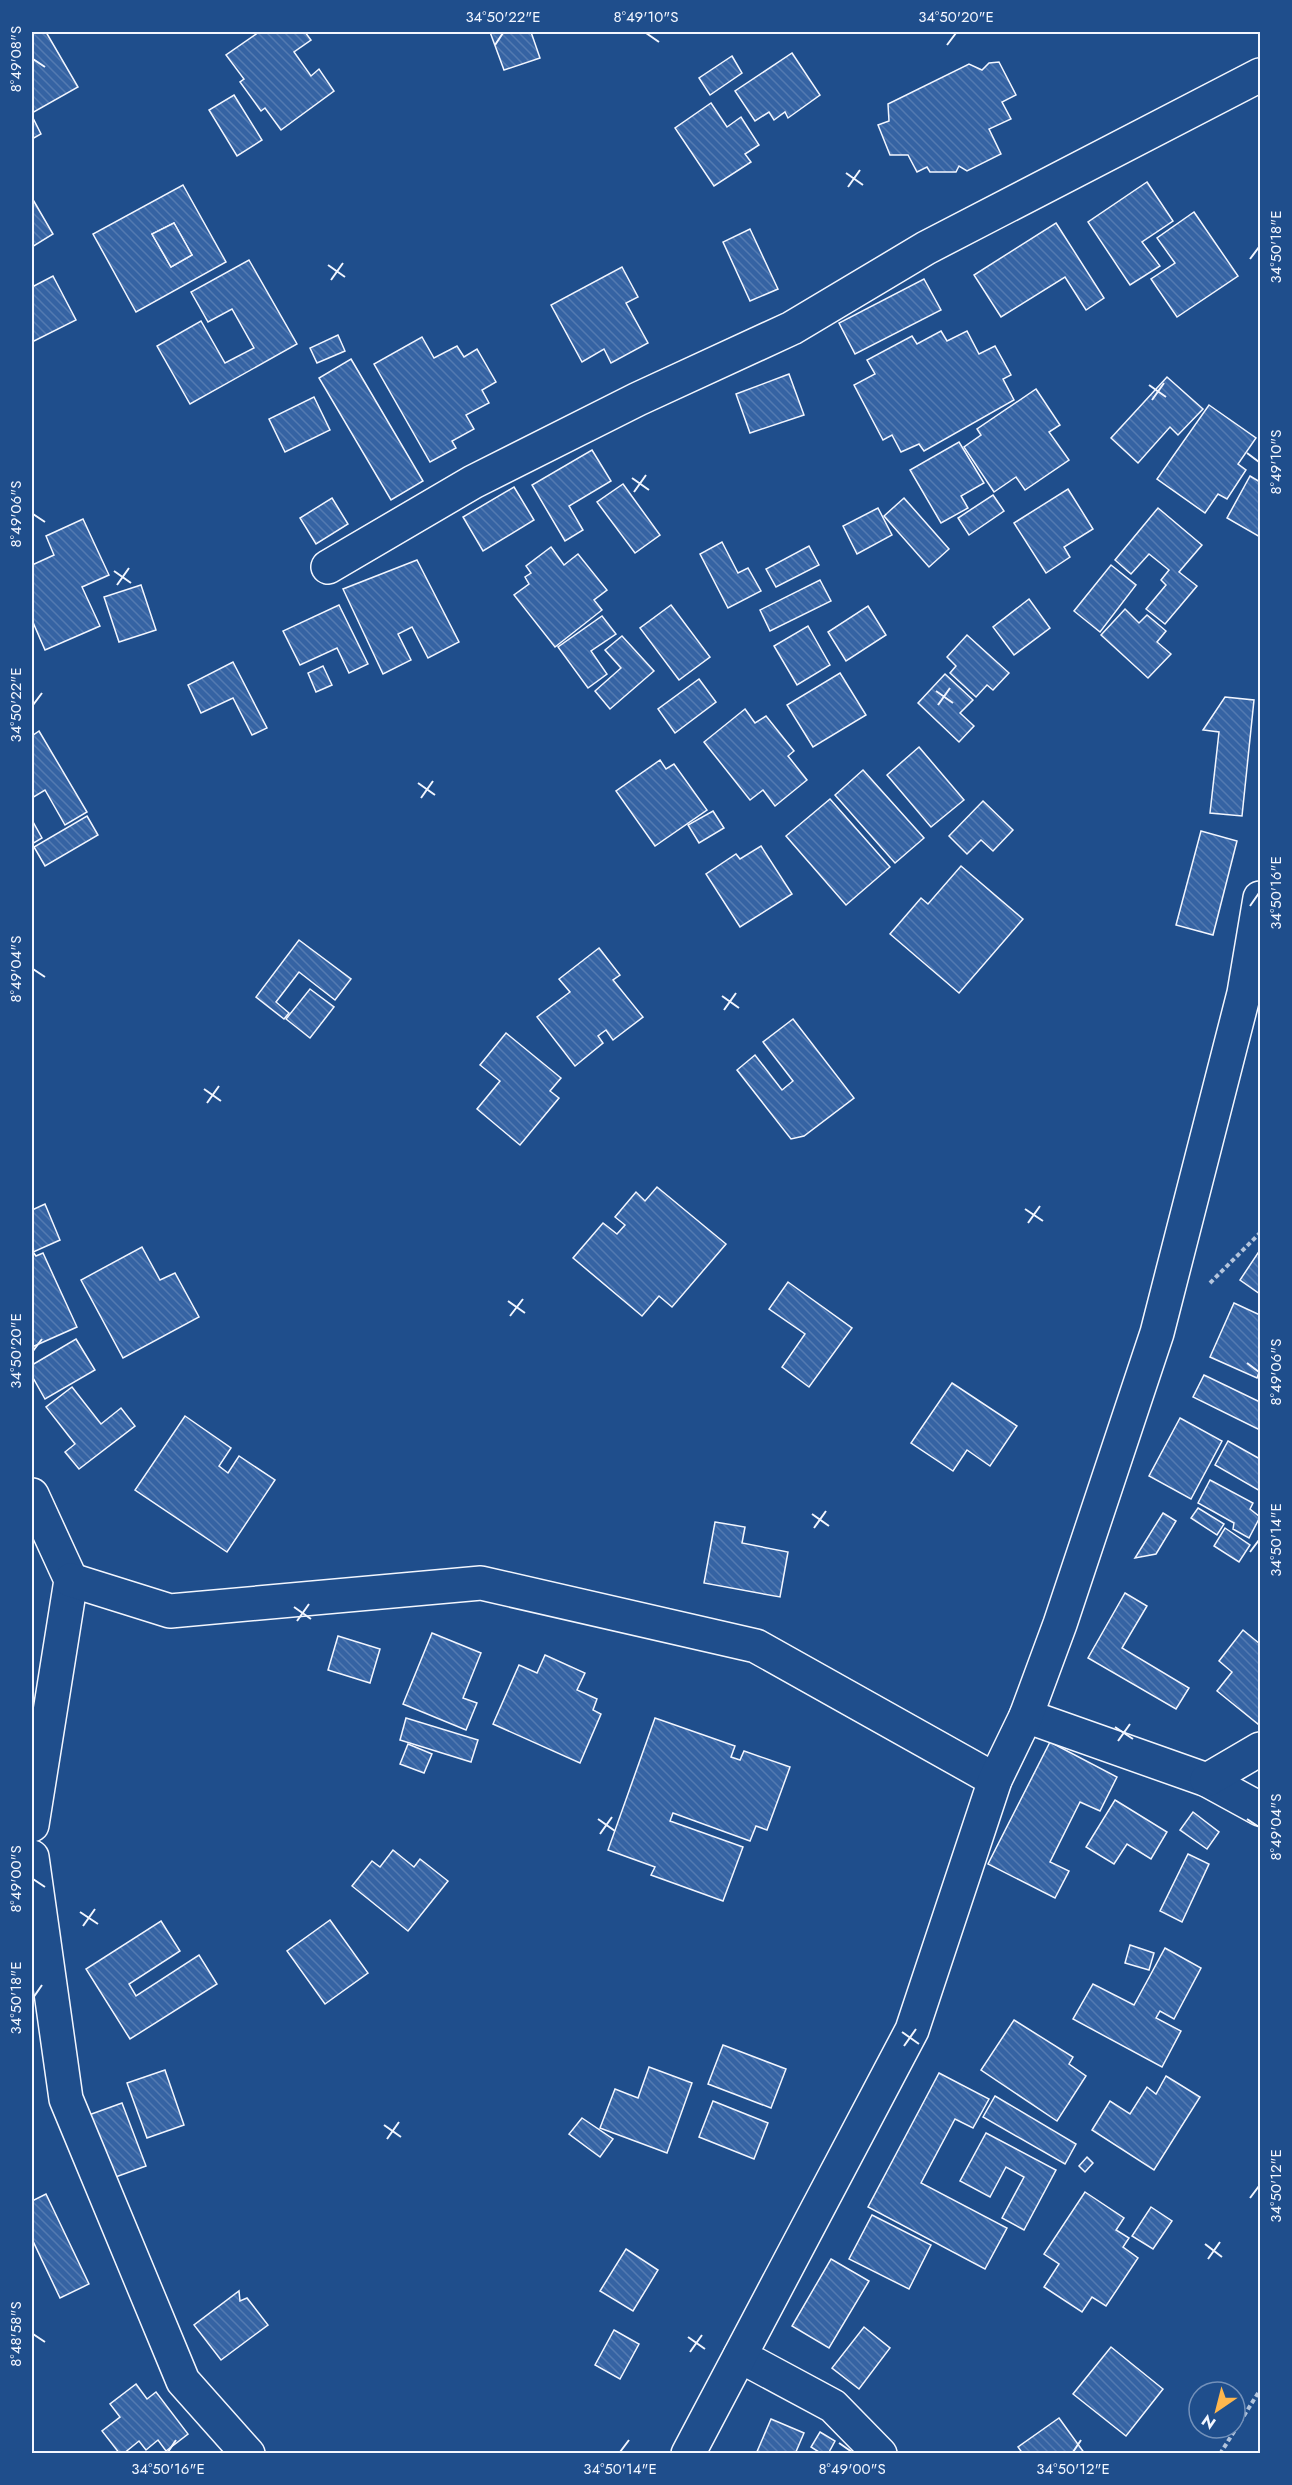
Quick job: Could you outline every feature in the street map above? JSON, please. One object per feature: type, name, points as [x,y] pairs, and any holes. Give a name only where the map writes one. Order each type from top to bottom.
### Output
[{"type":"street","points":[[328,567],[473,482],[638,399],[792,328],[926,248],[1260,75]]},
{"type":"street","points":[[688,2454],[912,2031],[995,1780],[1026,1716],[1060,1624],[1157,1333],[1244,993],[1260,898]]},
{"type":"street","points":[[32,1495],[71,1580],[32,1825]]},
{"type":"street","points":[[71,1580],[170,1611],[481,1583],[756,1646],[995,1780]]},
{"type":"street","points":[[1026,1716],[1207,1780],[1260,1809]]},
{"type":"street","points":[[1207,1780],[1260,1749]]},
{"type":"street","points":[[32,1857],[66,2099],[183,2381],[248,2454]]},
{"type":"street","points":[[740,2356],[833,2406],[880,2454]]},
{"type":"path","points":[[1220,2454],[1260,2390]]},
{"type":"building","points":[[32,32],[46,32],[78,87],[32,113]]},
{"type":"building","points":[[259,32],[305,32],[311,40],[294,52],[311,76],[319,69],[334,91],[281,130],[265,108],[261,111],[240,82],[244,79],[226,55]]},
{"type":"building","points":[[490,32],[531,32],[540,58],[504,70]]},
{"type":"building","points":[[792,53],[820,95],[788,118],[785,112],[774,120],[769,112],[755,121],[735,91]]},
{"type":"building","points":[[732,56],[742,73],[710,95],[699,78]]},
{"type":"building","points":[[999,62],[1016,95],[1002,102],[1011,119],[989,129],[1001,154],[967,171],[959,166],[956,172],[930,172],[927,167],[917,172],[908,155],[890,155],[878,125],[889,121],[888,104],[969,64],[982,70],[989,63]]},
{"type":"building","points":[[234,95],[262,140],[237,156],[209,110]]},
{"type":"building","points":[[711,103],[727,127],[741,117],[759,145],[745,154],[751,162],[714,186],[675,128]]},
{"type":"building","points":[[32,116],[41,134],[32,139]]},
{"type":"building","points":[[1147,182],[1173,221],[1142,242],[1160,266],[1130,285],[1088,222]]},
{"type":"building","points":[[183,185],[226,262],[136,312],[93,234]],"holes":[[[174,223],[192,255],[171,267],[152,234]]]},
{"type":"building","points":[[32,198],[53,234],[32,247]]},
{"type":"building","points":[[1194,212],[1238,276],[1177,317],[1151,279],[1175,263],[1157,238]]},
{"type":"building","points":[[174,223],[192,255],[171,267],[152,234]]},
{"type":"building","points":[[1056,223],[1104,298],[1086,310],[1065,277],[1001,317],[974,275]]},
{"type":"building","points":[[750,229],[778,289],[750,301],[723,242]]},
{"type":"building","points":[[249,260],[297,344],[190,404],[157,346],[201,321],[225,363],[254,348],[232,309],[208,322],[191,292]]},
{"type":"building","points":[[622,267],[638,297],[626,303],[648,343],[611,363],[604,349],[582,362],[551,305]]},
{"type":"building","points":[[53,276],[76,320],[32,342],[32,287]]},
{"type":"building","points":[[924,279],[941,310],[855,354],[839,323]]},
{"type":"building","points":[[941,331],[947,341],[967,331],[979,354],[995,346],[1011,375],[1003,379],[1014,400],[924,451],[919,444],[901,452],[892,435],[883,440],[854,385],[875,374],[867,360],[912,336],[917,344]]},
{"type":"building","points":[[338,335],[345,351],[317,363],[310,348]]},
{"type":"building","points":[[422,337],[434,358],[457,346],[464,357],[477,349],[496,382],[482,390],[489,403],[466,415],[474,429],[452,441],[456,448],[430,462],[374,364]]},
{"type":"building","points":[[351,359],[423,481],[391,500],[319,378]]},
{"type":"building","points":[[789,374],[804,415],[750,433],[736,394]]},
{"type":"building","points":[[1167,377],[1203,409],[1178,435],[1170,427],[1138,463],[1111,438]]},
{"type":"building","points":[[1036,389],[1060,425],[1049,432],[1069,460],[1025,490],[1016,477],[994,492],[964,447],[981,435],[977,429]]},
{"type":"building","points":[[314,397],[330,430],[285,452],[269,419]]},
{"type":"building","points":[[1209,405],[1256,438],[1238,464],[1246,470],[1227,499],[1218,494],[1205,513],[1157,479]]},
{"type":"building","points":[[959,442],[984,483],[961,496],[968,508],[941,523],[910,470]]},
{"type":"building","points":[[592,450],[611,481],[569,506],[583,530],[565,541],[532,485]]},
{"type":"building","points":[[1250,476],[1260,482],[1260,537],[1227,518]]},
{"type":"building","points":[[623,484],[660,535],[635,553],[597,502]]},
{"type":"building","points":[[514,487],[534,520],[483,551],[463,517]]},
{"type":"building","points":[[1068,489],[1093,529],[1064,547],[1070,557],[1046,573],[1014,523]]},
{"type":"building","points":[[993,495],[1004,511],[969,535],[958,518]]},
{"type":"building","points":[[332,498],[348,524],[316,544],[300,518]]},
{"type":"building","points":[[904,498],[949,549],[929,567],[884,516]]},
{"type":"building","points":[[878,508],[892,535],[857,554],[843,526]]},
{"type":"building","points":[[1158,508],[1202,545],[1179,572],[1197,586],[1165,624],[1146,609],[1166,585],[1161,580],[1169,570],[1149,554],[1131,574],[1115,560]]},
{"type":"building","points":[[83,519],[109,575],[82,587],[100,626],[45,650],[32,620],[32,565],[54,555],[46,536]]},
{"type":"building","points":[[722,542],[738,573],[748,568],[761,591],[728,608],[700,554]]},
{"type":"building","points":[[809,546],[819,565],[776,587],[766,569]]},
{"type":"building","points":[[551,547],[564,565],[578,554],[607,590],[594,600],[602,610],[555,647],[514,595],[529,584],[525,577],[531,573],[526,566]]},
{"type":"building","points":[[417,560],[459,642],[428,658],[412,627],[398,634],[411,660],[383,674],[343,589]]},
{"type":"building","points":[[1111,565],[1136,585],[1100,632],[1074,611]]},
{"type":"building","points":[[820,580],[831,601],[770,631],[760,610]]},
{"type":"building","points":[[141,585],[156,630],[119,642],[104,597]]},
{"type":"building","points":[[1029,599],[1050,628],[1014,655],[993,627]]},
{"type":"building","points":[[339,605],[368,664],[349,673],[337,648],[300,665],[283,631]]},
{"type":"building","points":[[671,605],[710,657],[679,680],[640,628]]},
{"type":"building","points":[[868,606],[886,635],[846,661],[828,632]]},
{"type":"building","points":[[1125,609],[1139,623],[1147,615],[1166,631],[1157,642],[1171,654],[1148,678],[1101,635]]},
{"type":"building","points":[[602,616],[616,634],[591,651],[607,674],[588,688],[558,647]]},
{"type":"building","points":[[808,626],[830,665],[797,685],[774,646]]},
{"type":"building","points":[[967,635],[1009,673],[993,690],[987,685],[976,697],[950,673],[956,666],[947,657]]},
{"type":"building","points":[[622,636],[654,671],[610,709],[595,691],[621,668],[605,650]]},
{"type":"building","points":[[233,662],[267,728],[252,735],[233,698],[201,713],[188,685]]},
{"type":"building","points":[[323,666],[332,685],[316,692],[308,673]]},
{"type":"building","points":[[840,673],[866,715],[813,747],[787,705]]},
{"type":"building","points":[[945,674],[973,700],[960,713],[974,726],[959,742],[918,703]]},
{"type":"building","points":[[699,679],[716,702],[675,733],[658,709]]},
{"type":"building","points":[[1225,697],[1254,700],[1242,816],[1210,813],[1219,732],[1203,730]]},
{"type":"building","points":[[745,709],[755,723],[766,716],[794,751],[788,756],[807,780],[775,806],[763,790],[750,800],[704,742]]},
{"type":"building","points":[[39,731],[87,812],[65,825],[45,790],[32,798],[32,736]]},
{"type":"building","points":[[919,747],[964,800],[931,827],[887,775]]},
{"type":"building","points":[[660,760],[666,769],[674,764],[707,810],[655,846],[616,791]]},
{"type":"building","points":[[863,770],[924,838],[895,863],[835,795]]},
{"type":"building","points":[[830,799],[890,867],[846,905],[786,836]]},
{"type":"building","points":[[983,801],[1013,830],[993,851],[981,840],[967,854],[949,836]]},
{"type":"building","points":[[713,811],[724,828],[699,843],[688,825]]},
{"type":"building","points":[[87,816],[98,835],[45,866],[34,847]]},
{"type":"building","points":[[32,820],[42,838],[32,844]]},
{"type":"building","points":[[1201,831],[1237,841],[1213,935],[1176,925]]},
{"type":"building","points":[[761,846],[792,894],[740,927],[706,874],[736,854],[740,859]]},
{"type":"building","points":[[961,866],[1023,919],[959,993],[890,934],[921,898],[928,904]]},
{"type":"building","points":[[299,940],[351,979],[335,1000],[299,972],[276,1002],[289,1013],[284,1019],[256,997]]},
{"type":"building","points":[[599,948],[620,975],[613,980],[643,1017],[613,1040],[606,1030],[598,1036],[603,1043],[575,1066],[537,1017],[570,992],[559,979]]},
{"type":"building","points":[[310,989],[334,1007],[310,1038],[286,1019]]},
{"type":"building","points":[[793,1019],[854,1098],[804,1136],[791,1139],[737,1070],[755,1055],[782,1090],[793,1081],[763,1042]]},
{"type":"building","points":[[506,1033],[561,1078],[550,1091],[559,1098],[520,1145],[477,1109],[500,1081],[480,1065]]},
{"type":"building","points":[[657,1187],[726,1244],[672,1307],[659,1296],[642,1316],[573,1258],[603,1223],[617,1234],[625,1225],[615,1217],[636,1192],[645,1201]]},
{"type":"building","points":[[45,1204],[60,1240],[33,1252],[36,1256],[43,1253],[77,1327],[32,1347],[32,1210]]},
{"type":"building","points":[[142,1247],[160,1280],[175,1273],[199,1317],[123,1358],[81,1280]]},
{"type":"building","points":[[1260,1250],[1260,1294],[1240,1280]]},
{"type":"building","points":[[788,1282],[852,1328],[809,1387],[782,1367],[805,1334],[769,1309]]},
{"type":"building","points":[[1234,1303],[1260,1315],[1260,1370],[1257,1378],[1210,1357]]},
{"type":"building","points":[[76,1339],[95,1370],[45,1399],[32,1376],[32,1365]]},
{"type":"building","points":[[1204,1375],[1260,1402],[1260,1430],[1193,1397]]},
{"type":"building","points":[[952,1383],[1017,1426],[990,1466],[967,1450],[953,1471],[911,1443]]},
{"type":"building","points":[[72,1387],[101,1424],[121,1408],[135,1426],[79,1469],[65,1452],[75,1444],[46,1407]]},
{"type":"building","points":[[185,1416],[231,1448],[219,1466],[228,1473],[239,1456],[275,1480],[227,1552],[135,1490]]},
{"type":"building","points":[[1180,1418],[1222,1441],[1191,1499],[1149,1476]]},
{"type":"building","points":[[1228,1441],[1260,1459],[1260,1491],[1215,1465]]},
{"type":"building","points":[[1210,1480],[1253,1503],[1250,1509],[1260,1517],[1249,1538],[1233,1529],[1234,1523],[1198,1503]]},
{"type":"building","points":[[1198,1508],[1224,1524],[1217,1535],[1191,1518]]},
{"type":"building","points":[[1163,1513],[1176,1521],[1156,1554],[1135,1558]]},
{"type":"building","points":[[715,1522],[745,1527],[742,1543],[788,1552],[780,1597],[704,1583]]},
{"type":"building","points":[[1225,1528],[1250,1545],[1239,1562],[1214,1546]]},
{"type":"building","points":[[1125,1593],[1147,1606],[1122,1648],[1189,1688],[1176,1709],[1088,1658]]},
{"type":"building","points":[[1243,1630],[1260,1644],[1260,1720],[1258,1724],[1217,1691],[1232,1672],[1219,1661]]},
{"type":"building","points":[[432,1633],[481,1653],[463,1698],[477,1703],[466,1730],[403,1704]]},
{"type":"building","points":[[338,1636],[380,1649],[370,1683],[328,1670]]},
{"type":"building","points":[[545,1655],[585,1673],[577,1690],[597,1699],[593,1710],[601,1714],[580,1763],[493,1724],[519,1665],[537,1673]]},
{"type":"building","points":[[406,1718],[478,1740],[471,1762],[400,1740]]},
{"type":"building","points":[[655,1718],[735,1746],[731,1757],[740,1760],[744,1751],[790,1767],[767,1830],[756,1826],[750,1841],[673,1813],[670,1821],[743,1847],[723,1901],[651,1875],[655,1867],[608,1850]]},
{"type":"building","points":[[1050,1742],[1117,1777],[1100,1811],[1080,1802],[1050,1862],[1069,1871],[1055,1898],[988,1864]]},
{"type":"building","points":[[408,1744],[432,1754],[424,1773],[400,1764]]},
{"type":"building","points":[[1115,1800],[1167,1832],[1151,1859],[1127,1844],[1114,1864],[1086,1847]]},
{"type":"building","points":[[1193,1812],[1219,1832],[1207,1849],[1180,1830]]},
{"type":"building","points":[[393,1850],[414,1867],[420,1859],[448,1881],[408,1931],[352,1886],[372,1861],[380,1867]]},
{"type":"building","points":[[1188,1854],[1209,1864],[1182,1922],[1160,1911]]},
{"type":"building","points":[[330,1920],[368,1973],[325,2004],[287,1951]]},
{"type":"building","points":[[161,1921],[180,1951],[129,1984],[136,1996],[199,1955],[217,1984],[130,2039],[86,1969]]},
{"type":"building","points":[[1130,1945],[1154,1953],[1149,1970],[1125,1963]]},
{"type":"building","points":[[1165,1948],[1201,1968],[1174,2019],[1160,2011],[1156,2018],[1181,2031],[1162,2067],[1073,2019],[1093,1984],[1134,2005]]},
{"type":"building","points":[[1014,2020],[1073,2057],[1069,2064],[1086,2076],[1057,2121],[981,2070]]},
{"type":"building","points":[[723,2045],[786,2069],[771,2108],[708,2084]]},
{"type":"building","points":[[649,2067],[692,2083],[667,2153],[600,2128],[615,2089],[638,2098]]},
{"type":"building","points":[[165,2070],[184,2125],[147,2138],[127,2083]]},
{"type":"building","points":[[939,2073],[989,2099],[973,2128],[955,2119],[921,2183],[1007,2228],[985,2269],[868,2207]]},
{"type":"building","points":[[1166,2076],[1200,2097],[1154,2170],[1092,2130],[1110,2101],[1130,2114],[1147,2087],[1156,2094]]},
{"type":"building","points":[[995,2096],[1076,2144],[1065,2164],[983,2117]]},
{"type":"building","points":[[713,2101],[768,2123],[754,2159],[699,2137]]},
{"type":"building","points":[[122,2103],[146,2166],[110,2179],[86,2116]]},
{"type":"building","points":[[582,2118],[613,2139],[600,2157],[569,2134]]},
{"type":"building","points":[[986,2133],[1056,2170],[1024,2230],[1002,2218],[1024,2177],[1006,2167],[990,2197],[960,2181]]},
{"type":"building","points":[[1087,2157],[1093,2163],[1085,2172],[1079,2166]]},
{"type":"building","points":[[1085,2192],[1124,2218],[1116,2230],[1129,2238],[1123,2247],[1138,2258],[1106,2306],[1092,2297],[1082,2312],[1044,2287],[1059,2264],[1044,2254]]},
{"type":"building","points":[[46,2194],[89,2284],[60,2298],[32,2239],[32,2201]]},
{"type":"building","points":[[1151,2207],[1172,2221],[1153,2249],[1132,2236]]},
{"type":"building","points":[[872,2215],[931,2245],[909,2289],[849,2259]]},
{"type":"building","points":[[626,2249],[658,2270],[633,2311],[600,2291]]},
{"type":"building","points":[[831,2259],[869,2281],[829,2348],[792,2326]]},
{"type":"building","points":[[239,2291],[240,2301],[247,2298],[268,2325],[221,2360],[194,2325]]},
{"type":"building","points":[[864,2327],[890,2348],[859,2389],[832,2368]]},
{"type":"building","points":[[614,2330],[639,2344],[620,2379],[595,2365]]},
{"type":"building","points":[[1111,2347],[1163,2389],[1126,2436],[1073,2394]]},
{"type":"building","points":[[136,2384],[147,2399],[156,2392],[188,2434],[166,2451],[158,2440],[146,2450],[139,2441],[120,2454],[102,2431],[120,2417],[110,2404]]},
{"type":"building","points":[[1059,2418],[1085,2454],[1023,2454],[1018,2447]]},
{"type":"building","points":[[771,2419],[804,2433],[795,2454],[756,2454]]},
{"type":"building","points":[[820,2432],[835,2441],[828,2454],[822,2454],[811,2447]]}]
